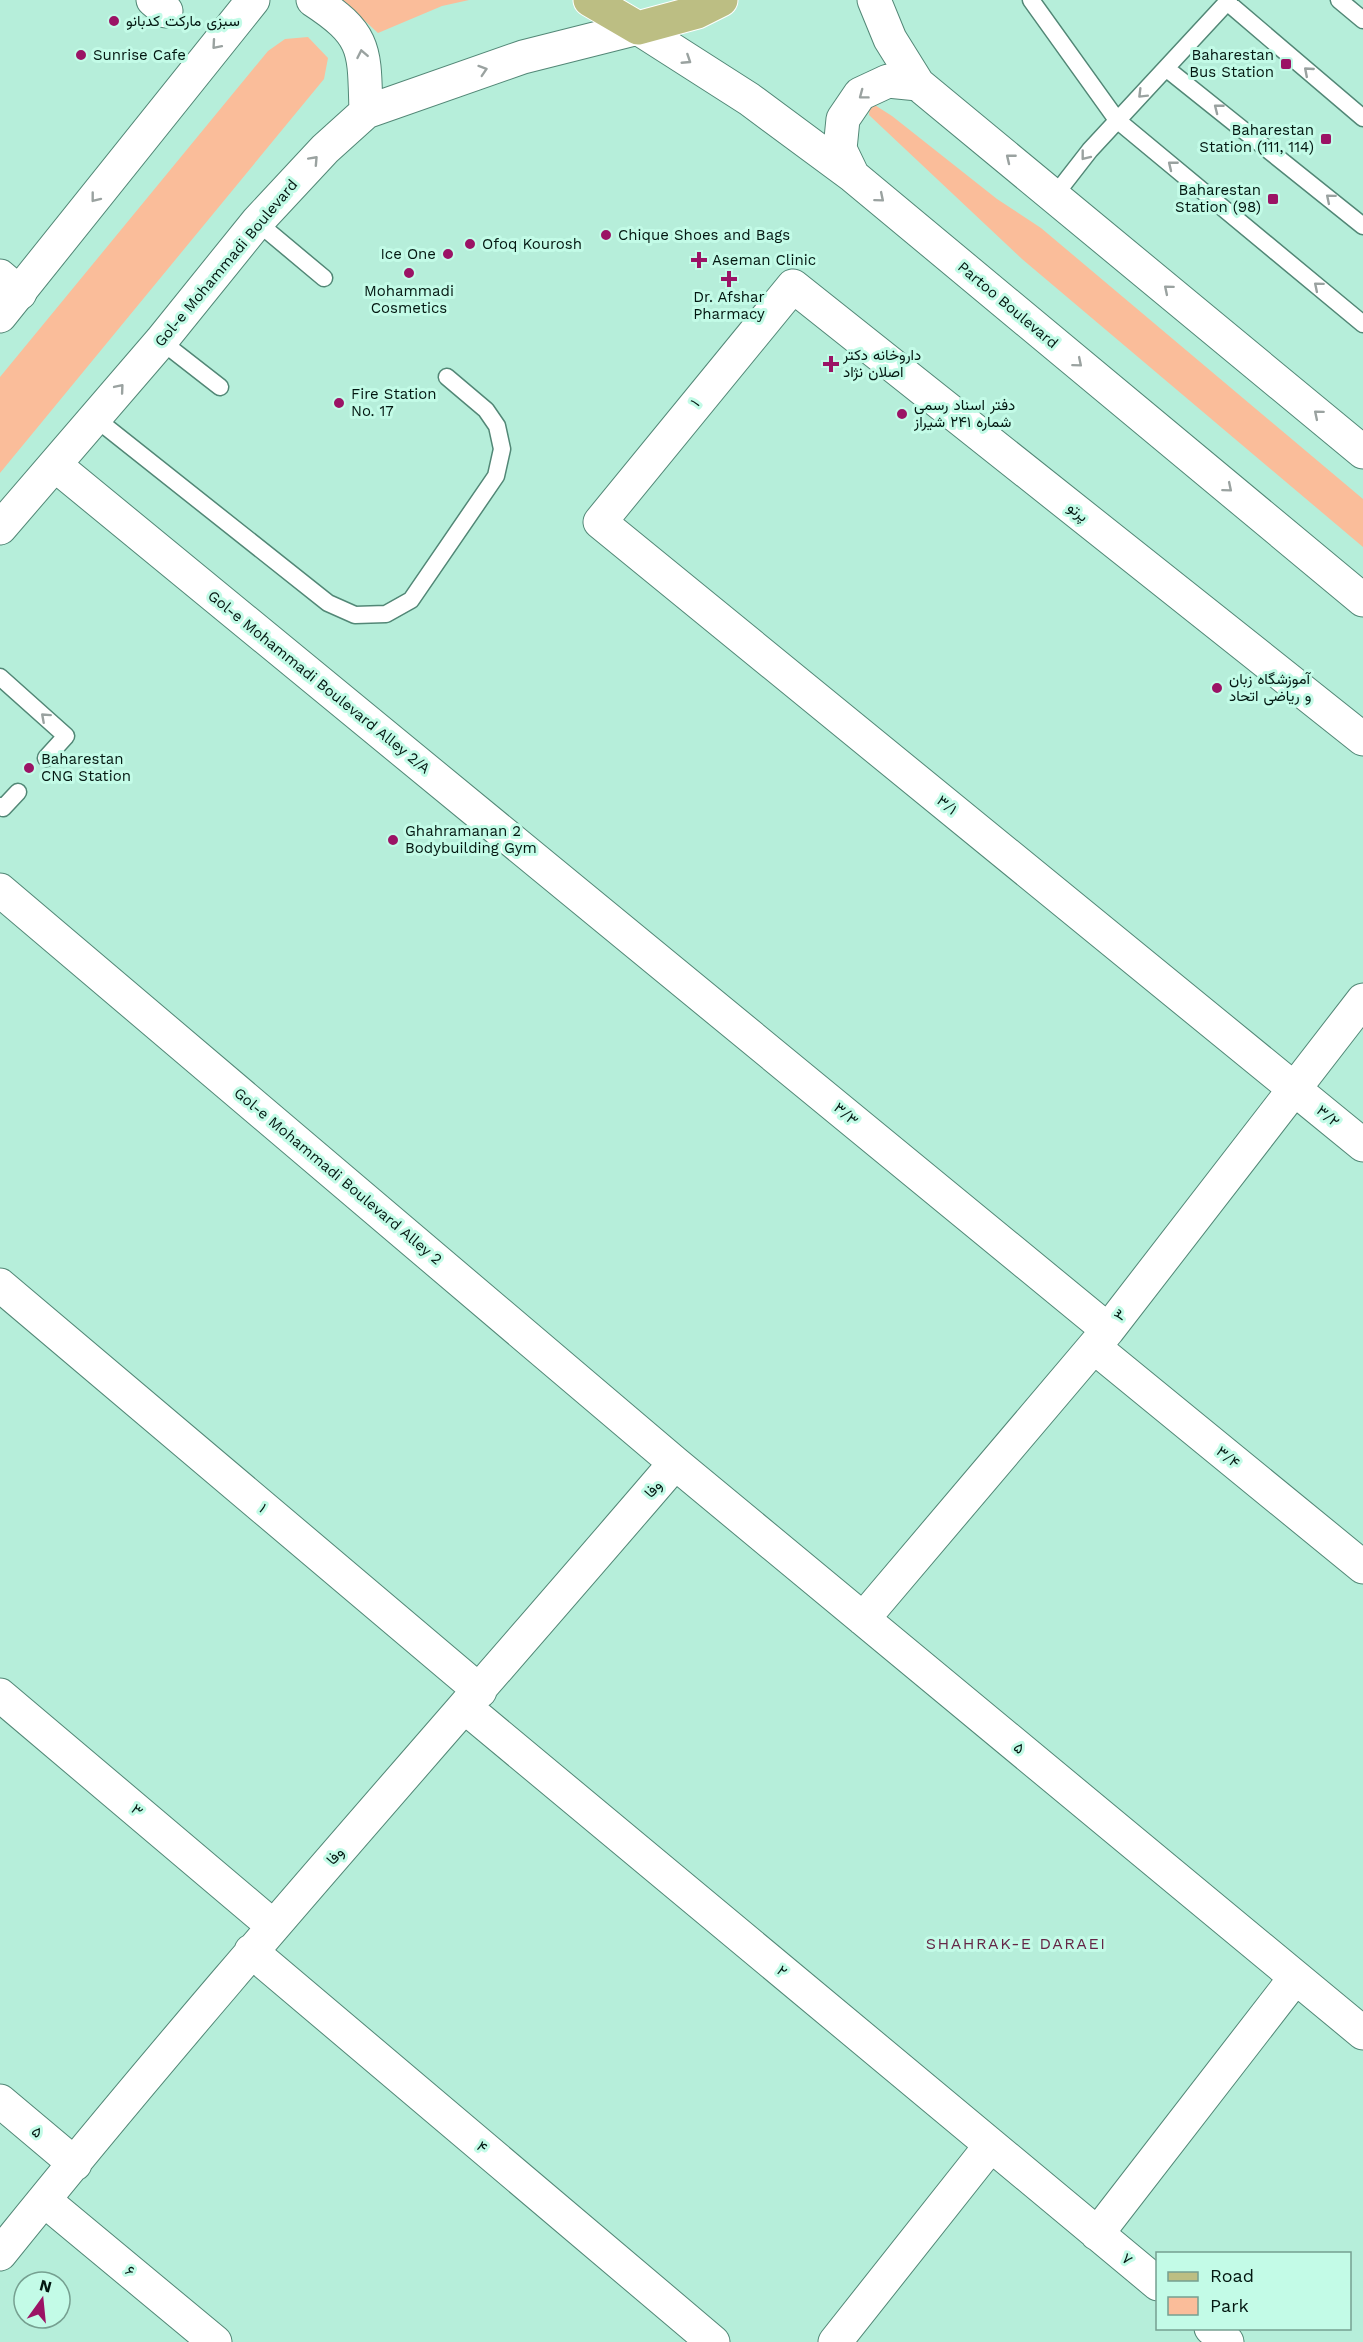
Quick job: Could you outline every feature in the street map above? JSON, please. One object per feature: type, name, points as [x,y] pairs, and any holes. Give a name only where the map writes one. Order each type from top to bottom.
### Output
[{"type":"main road","points":[[590,0],[638,28],[697,12],[721,0]]},
{"type":"street","points":[[313,0],[338,16],[360,42],[365,66],[366,112]]},
{"type":"street","points":[[874,0],[890,39],[918,84],[1363,452]]},
{"type":"street","points":[[7,295],[211,50],[256,3]]},
{"type":"street","name":"Gol-e Mohammadi Boulevard","points":[[0,528],[161,341],[257,222],[325,149],[366,112],[523,57],[638,28]]},
{"type":"street","name":"Partoo Boulevard","points":[[638,28],[749,99],[853,176],[1363,600]]},
{"type":"street","points":[[853,176],[840,149],[843,119],[854,102],[860,94],[888,81],[918,84]]},
{"type":"street","name":"۱","points":[[600,522],[793,286]]},
{"type":"street","name":"پرتو","points":[[793,286],[1363,739]]},
{"type":"street","name":"Gol-e Mohammadi Boulevard Alley 2/A","points":[[55,465],[583,898]]},
{"type":"street","name":"۳/۱","points":[[600,522],[1293,1088]]},
{"type":"street","name":"Gol-e Mohammadi Boulevard Alley 2","points":[[0,890],[675,1463]]},
{"type":"street","name":"۳/۳","points":[[583,898],[1101,1339]]},
{"type":"street","name":"۳","points":[[864,1619],[1101,1339],[1363,1000]]},
{"type":"street","name":"۳/۲","points":[[1293,1088],[1363,1145]]},
{"type":"street","name":"۱","points":[[0,1285],[473,1699]]},
{"type":"street","name":"۳/۴","points":[[1101,1339],[1363,1567]]},
{"type":"street","name":"۵","points":[[675,1463],[1363,2034]]},
{"type":"street","name":"وفا","points":[[0,2254],[251,1951],[473,1699],[675,1463]]},
{"type":"street","name":"۳","points":[[0,1695],[273,1926]]},
{"type":"street","name":"۲","points":[[473,1699],[1097,2235]]},
{"type":"street","name":"۴","points":[[251,1951],[713,2342]]},
{"type":"street","points":[[1097,2235],[1295,1978]]},
{"type":"street","name":"۵","points":[[0,2101],[75,2164]]},
{"type":"street","points":[[835,2342],[992,2145]]},
{"type":"street","name":"۶","points":[[44,2200],[215,2342]]},
{"type":"street","name":"۷","points":[[1097,2235],[1156,2282]]},
{"type":"street","points":[[1213,2330],[1227,2342]]},
{"type":"lane","points":[[1031,0],[1117,120],[1363,324]]},
{"type":"lane","points":[[1339,0],[1363,20]]},
{"type":"lane","points":[[1055,195],[1117,120],[1228,1],[1363,118]]},
{"type":"lane","points":[[1167,69],[1363,226]]},
{"type":"lane","points":[[257,222],[324,278]]},
{"type":"lane","points":[[161,341],[220,387]]},
{"type":"lane","points":[[95,417],[328,603],[355,615],[386,614],[411,600],[496,476],[502,449],[496,426],[486,410],[447,377]]},
{"type":"lane","points":[[0,677],[66,736],[46,758]]},
{"type":"lane","points":[[0,806],[3,808],[18,792]]},
{"type":"green space","points":[[342,0],[469,0],[442,6],[378,33]]},
{"type":"green space","points":[[308,37],[328,58],[324,79],[0,473],[0,377],[268,51],[285,39]]},
{"type":"green space","points":[[870,102],[892,116],[997,199],[1041,228],[1363,499],[1363,547],[1022,259],[869,115]]},
{"type":"place","name":"سبزی مارکت کدبانو","points":[[114,21]]},
{"type":"place","name":"Sunrise Cafe","points":[[81,55]]},
{"type":"place","name":"Baharestan Bus Station","points":[[1286,64]]},
{"type":"place","name":"Baharestan Station (111, 114)","points":[[1326,139]]},
{"type":"place","name":"Baharestan Station (98)","points":[[1273,199]]},
{"type":"place","name":"Chique Shoes and Bags","points":[[606,235]]},
{"type":"place","name":"Ofoq Kourosh","points":[[470,244]]},
{"type":"place","name":"Ice One","points":[[448,254]]},
{"type":"place","name":"Aseman Clinic","points":[[699,260]]},
{"type":"place","name":"Mohammadi Cosmetics","points":[[409,273]]},
{"type":"place","name":"Dr. Afshar Pharmacy","points":[[729,279]]},
{"type":"place","name":"داروخانه دکتر اصلان نژاد","points":[[831,364]]},
{"type":"place","name":"Fire Station No. 17","points":[[339,403]]},
{"type":"place","name":"دفتر اسناد رسمی شماره ۲۴۱ شیراز","points":[[902,414]]},
{"type":"place","name":"آموزشگاه زبان و ریاضی اتحاد","points":[[1217,688]]},
{"type":"place","name":"Baharestan CNG Station","points":[[29,768]]},
{"type":"place","name":"Ghahramanan 2 Bodybuilding Gym","points":[[393,840]]},
{"type":"district","name":"SHAHRAK-E DARAEI","points":[[1016,1943]]}]
